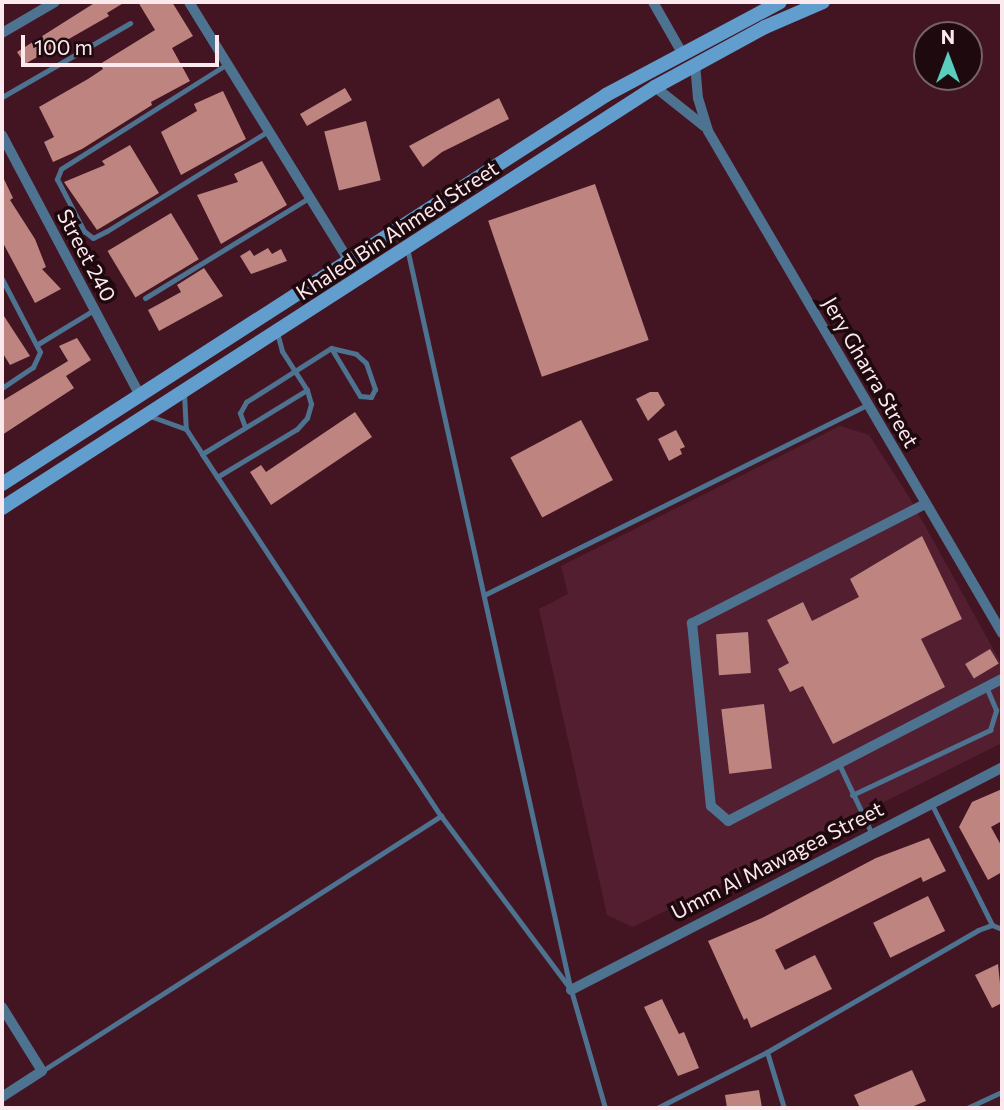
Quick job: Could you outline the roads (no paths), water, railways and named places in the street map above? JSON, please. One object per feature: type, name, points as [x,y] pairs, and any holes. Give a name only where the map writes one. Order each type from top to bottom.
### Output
[{"type":"main road","name":"Khaled Bin Ahmed Street","points":[[2,484],[348,260],[681,51],[780,2]]},
{"type":"main road","name":"Khaled Bin Ahmed Street","points":[[2,508],[655,88],[695,64],[823,2]]},
{"type":"street","points":[[2,33],[55,2]]},
{"type":"street","points":[[189,2],[348,260]]},
{"type":"street","points":[[653,2],[681,51]]},
{"type":"street","name":"Jery Gharra Street","points":[[695,64],[698,98],[708,131],[1002,633]]},
{"type":"street","name":"Jery Gharra Street","points":[[655,88],[708,131]]},
{"type":"street","name":"Street 240","points":[[2,135],[139,394]]},
{"type":"street","points":[[925,504],[692,623],[711,806],[728,821],[1002,680]]},
{"type":"street","name":"Umm Al Mawagea Street","points":[[571,990],[871,832],[1002,768]]},
{"type":"street","points":[[2,1007],[42,1071],[2,1097]]},
{"type":"lane","points":[[2,97],[130,23]]},
{"type":"lane","points":[[227,64],[61,169],[57,179],[84,231],[93,237],[107,231],[268,131]]},
{"type":"lane","points":[[145,298],[309,198]]},
{"type":"lane","points":[[407,248],[571,990],[605,1108]]},
{"type":"lane","points":[[2,279],[38,344],[39,360],[2,388]]},
{"type":"lane","points":[[38,344],[94,310]]},
{"type":"lane","points":[[217,477],[297,429],[307,418],[311,404],[307,390],[277,332]]},
{"type":"lane","points":[[245,427],[242,407],[331,348],[356,355],[366,363],[375,389],[371,397],[360,396],[331,348]]},
{"type":"lane","points":[[202,454],[307,390]]},
{"type":"lane","points":[[185,391],[186,429],[202,454],[440,816],[571,990]]},
{"type":"lane","points":[[484,594],[868,404]]},
{"type":"lane","points":[[146,415],[186,429]]},
{"type":"lane","points":[[852,795],[990,730],[996,710],[986,687]]},
{"type":"lane","points":[[839,764],[871,832]]},
{"type":"lane","points":[[930,803],[992,925],[1002,929]]},
{"type":"lane","points":[[42,1071],[440,816]]},
{"type":"lane","points":[[657,1108],[767,1052],[992,925]]},
{"type":"lane","points":[[767,1052],[784,1108]]},
{"type":"lane","points":[[967,1108],[1002,1091]]}]
